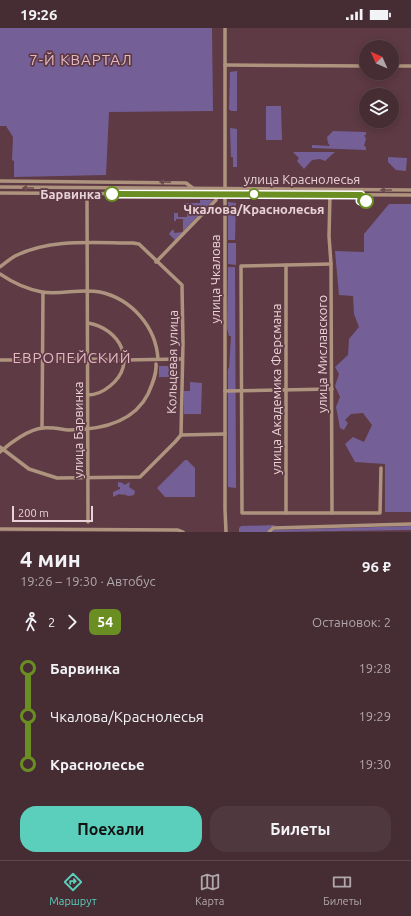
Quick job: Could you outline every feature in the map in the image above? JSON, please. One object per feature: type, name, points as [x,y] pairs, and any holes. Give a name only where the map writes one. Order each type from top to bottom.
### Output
[{"type":"street","name":"улица Чкалова","points":[[225,28],[225,531]]},
{"type":"street","points":[[225,65],[359,66]]},
{"type":"street","points":[[399,66],[411,66]]},
{"type":"street","name":"улица Краснолесья","points":[[0,181],[186,183],[194,189]]},
{"type":"street","name":"улица Краснолесья","points":[[0,187],[411,190]]},
{"type":"street","points":[[361,189],[361,195]]},
{"type":"street","name":"улица Краснолесья","points":[[0,193],[411,196]]},
{"type":"street","name":"улица Барвинка","points":[[87,194],[88,522]]},
{"type":"street","name":"улица Миславского","points":[[330,195],[329,236],[331,264],[332,513]]},
{"type":"street","points":[[156,262],[216,200]]},
{"type":"street","name":"Кольцевая улица","points":[[0,267],[15,256],[37,248],[64,243],[139,244],[156,262],[182,285],[183,343],[181,379],[181,435]]},
{"type":"street","points":[[286,265],[331,264]]},
{"type":"street","name":"улица Чкалова","points":[[286,265],[241,266],[242,513],[286,513]]},
{"type":"street","name":"улица Академика Ферсмана","points":[[286,265],[286,513]]},
{"type":"street","points":[[0,274],[21,286],[43,292],[100,292],[122,301],[144,320],[151,330],[158,359]]},
{"type":"street","points":[[42,428],[43,292]]},
{"type":"street","points":[[88,323],[100,327],[112,334],[122,347],[124,360],[122,372],[114,383],[101,392],[94,395],[88,395]]},
{"type":"street","points":[[53,358],[124,360],[181,359]]},
{"type":"street","points":[[0,360],[32,360]]},
{"type":"street","points":[[156,364],[152,385],[146,397],[139,406],[122,420],[110,425],[88,429],[68,430],[42,428],[18,438],[1,449],[29,469],[57,478],[140,477],[181,435],[225,434]]},
{"type":"street","points":[[225,391],[242,392],[332,389]]},
{"type":"street","points":[[286,513],[380,513],[381,468]]},
{"type":"street","points":[[269,532],[274,528],[411,524]]},
{"type":"street","points":[[0,529],[178,530],[183,532]]},
{"type":"shaded area","points":[[0,28],[212,28],[213,111],[109,112],[106,175],[14,177],[14,161],[12,160],[13,137],[6,126],[0,126]]},
{"type":"shaded area","points":[[237,71],[237,111],[231,111],[229,109],[230,72]]},
{"type":"shaded area","points":[[266,106],[281,106],[282,140],[266,140]]},
{"type":"shaded area","points":[[230,128],[237,129],[237,167],[233,167],[233,157],[231,157]]},
{"type":"shaded area","points":[[333,131],[366,132],[366,135],[364,135],[366,139],[364,146],[366,147],[366,150],[312,148],[312,145],[330,146],[327,137]]},
{"type":"shaded area","points":[[293,152],[335,152],[325,161],[320,159],[312,160],[304,169],[297,161],[299,158]]},
{"type":"shaded area","points":[[388,157],[407,158],[406,171],[396,170],[388,162]]},
{"type":"shaded area","points":[[200,200],[213,200],[183,232],[183,219],[176,219],[176,221],[174,221],[174,213],[178,213],[178,217],[187,217],[187,207],[184,206],[184,203],[200,203]]},
{"type":"shaded area","points":[[228,202],[236,203],[235,240],[228,240]]},
{"type":"shaded area","points":[[389,204],[411,204],[411,512],[385,512],[385,464],[355,462],[345,444],[353,437],[364,442],[372,425],[363,413],[351,414],[345,420],[348,423],[344,430],[340,428],[336,407],[340,397],[335,386],[339,374],[335,367],[348,355],[349,339],[359,327],[354,314],[353,296],[339,295],[335,251],[364,252],[364,234]]},
{"type":"shaded area","points":[[172,230],[174,230],[174,233],[183,232],[175,240],[169,234]]},
{"type":"shaded area","points":[[228,243],[236,243],[236,265],[228,264]]},
{"type":"shaded area","points":[[228,267],[235,267],[236,488],[228,487],[228,369],[231,336],[229,336],[227,328]]},
{"type":"shaded area","points":[[159,366],[174,366],[174,377],[159,377]]},
{"type":"shaded area","points":[[190,382],[202,383],[201,414],[184,414],[184,391],[190,391]]},
{"type":"shaded area","points":[[185,460],[187,460],[195,468],[195,497],[165,497],[157,488]]},
{"type":"shaded area","points":[[118,482],[123,483],[124,485],[130,482],[129,487],[135,491],[134,495],[129,496],[125,495],[125,493],[124,495],[119,494],[113,497],[113,492],[120,489],[120,487],[118,487]]},
{"type":"shaded area","points":[[276,525],[270,528],[267,532],[239,532],[239,528],[241,526]]},
{"type":"shaded area","points":[[411,526],[411,530],[272,532],[273,530]]},
{"type":"bus line","name":"54","points":[[112,194],[361,195],[360,201],[366,201]]},
{"type":"place","name":"Барвинка","points":[[112,194]]},
{"type":"place","name":"Чкалова/Краснолесья","points":[[254,194]]},
{"type":"district","name":"7-Й КВАРТАЛ","points":[[81,60]]},
{"type":"district","name":"ЕВРОПЕЙСКИЙ","points":[[72,358]]}]
